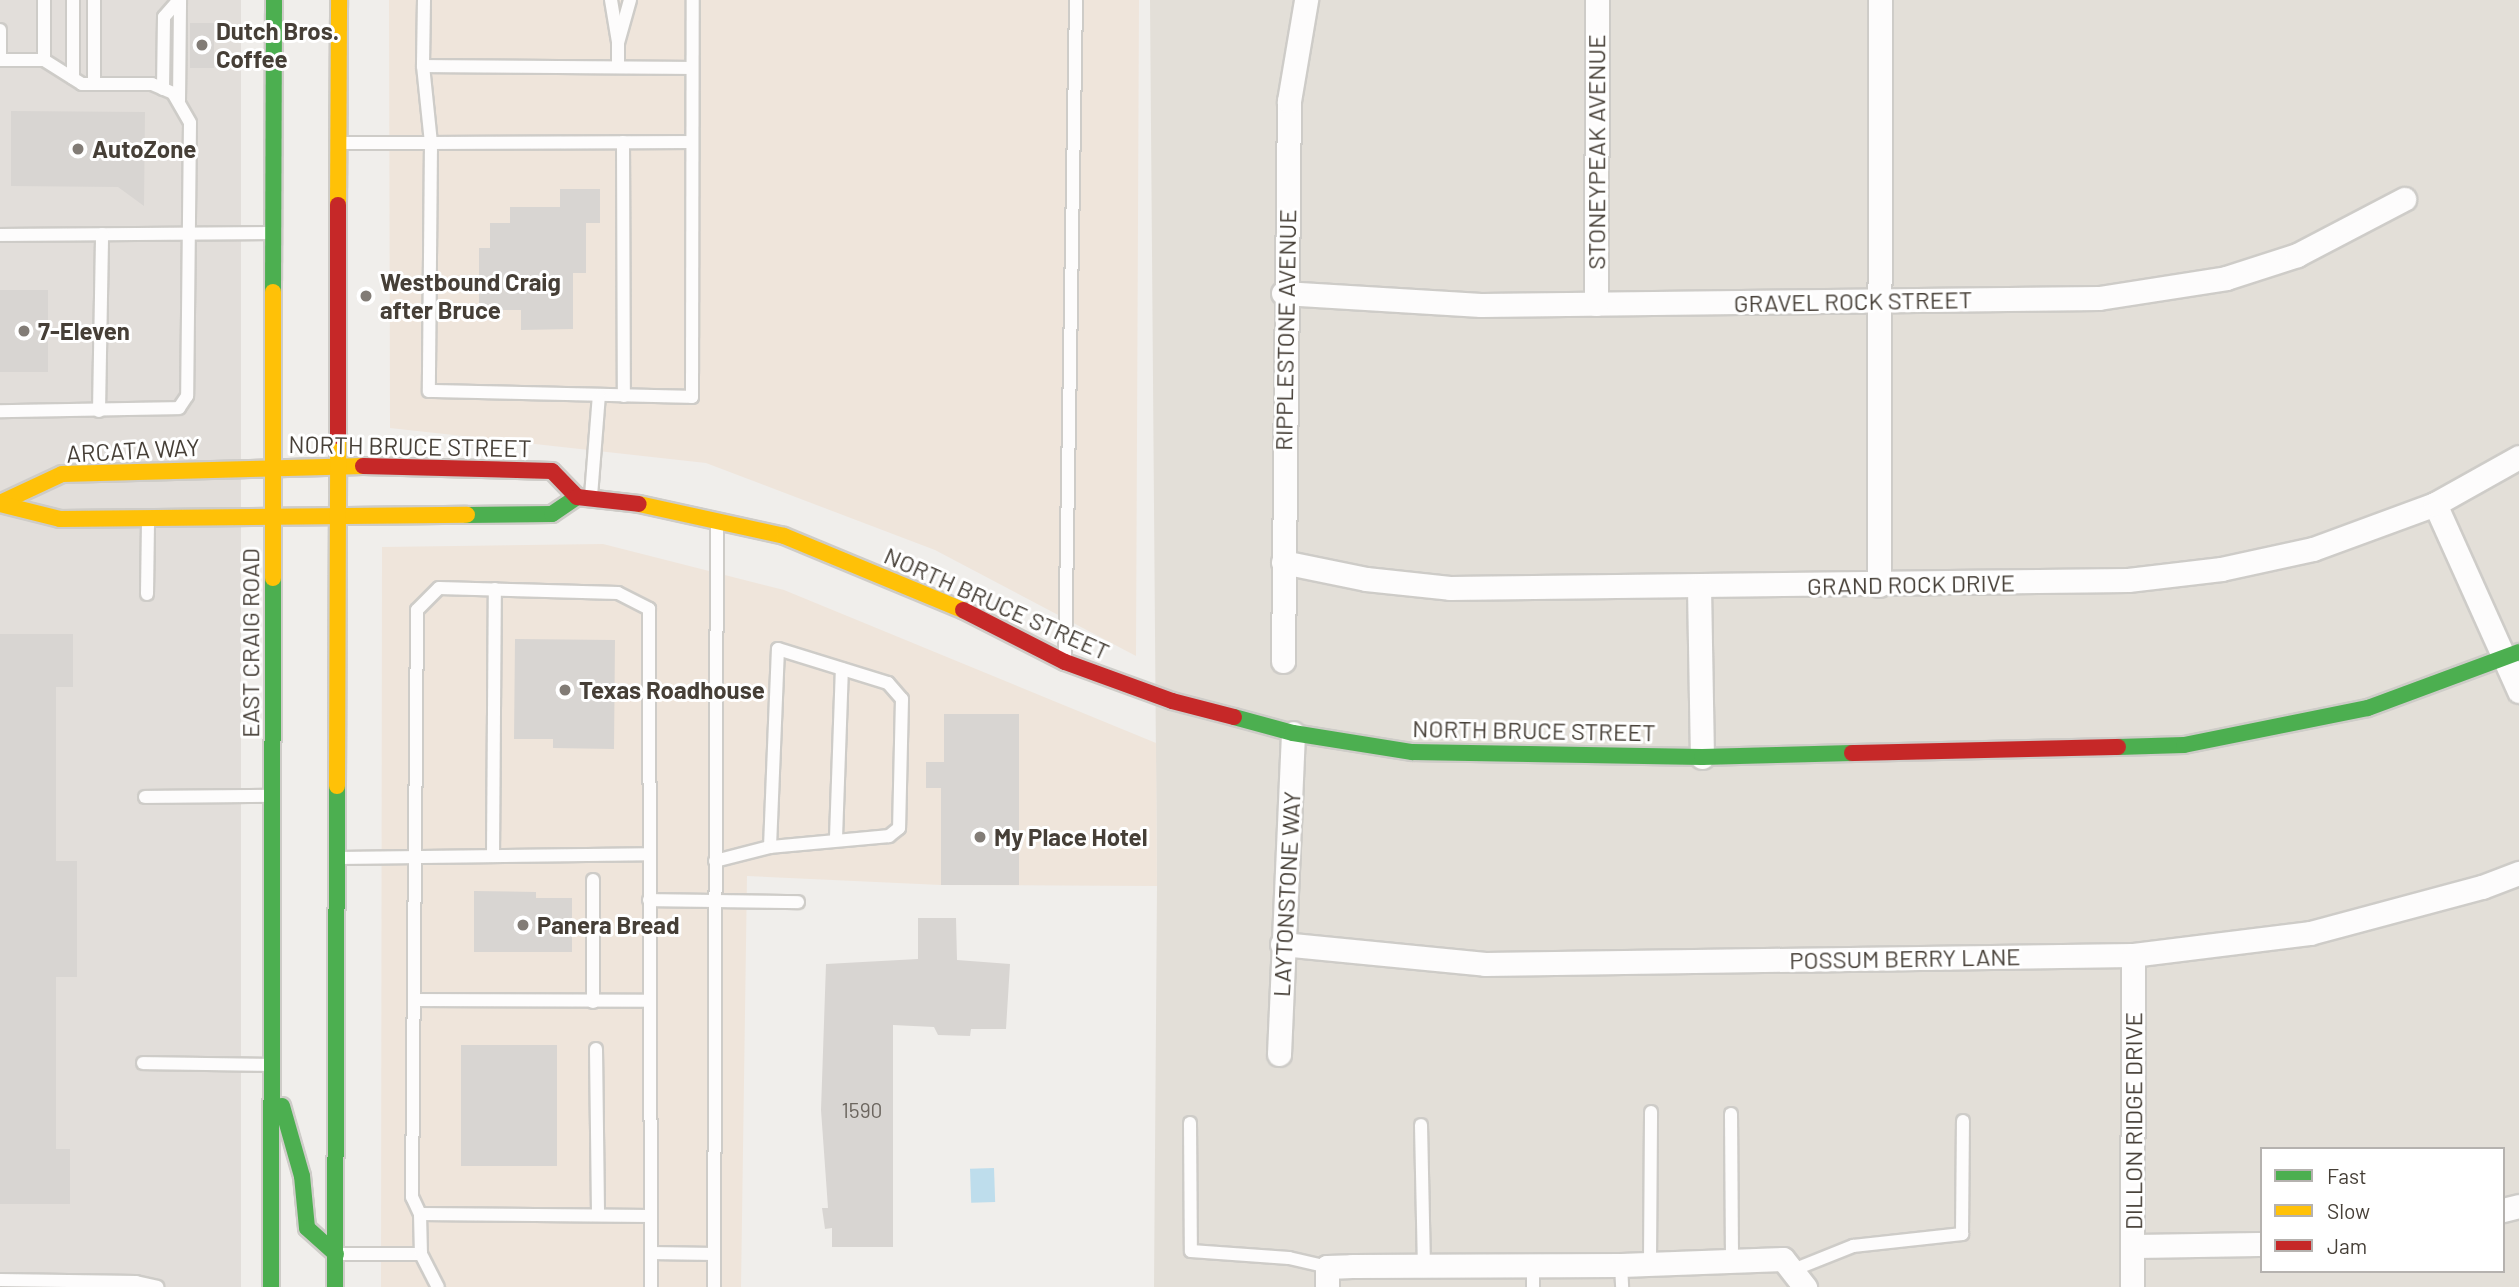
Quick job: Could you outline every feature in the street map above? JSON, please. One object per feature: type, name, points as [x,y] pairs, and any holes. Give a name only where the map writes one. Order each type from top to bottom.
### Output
[{"type":"street","name":"EAST CRAIG ROAD","points":[[271,1287],[274,0]]},
{"type":"street","points":[[335,1287],[339,0]]},
{"type":"street","name":"RIPPLESTONE AVENUE","points":[[1283,661],[1283,293],[1289,101],[1306,0]]},
{"type":"street","name":"STONEYPEAK AVENUE","points":[[1596,304],[1597,0]]},
{"type":"street","points":[[1879,584],[1880,0]]},
{"type":"street","name":"GRAVEL ROCK STREET","points":[[1283,293],[1481,305],[2099,298],[2226,278],[2297,255],[2404,199]]},
{"type":"street","name":"GRAND ROCK DRIVE","points":[[1283,562],[1366,579],[1450,588],[2128,580],[2221,569],[2313,549],[2435,504],[2519,457]]},
{"type":"street","name":"NORTH BRUCE STREET","points":[[274,467],[339,465],[552,471],[584,498],[717,521],[784,536],[936,596],[1065,662],[1172,702],[1293,733],[1412,752],[1702,757],[2184,745],[2368,708],[2512,656]]},
{"type":"street","name":"ARCATA WAY","points":[[0,504],[62,474],[274,467]]},
{"type":"street","points":[[273,517],[338,513],[552,514],[584,498]]},
{"type":"street","name":"ARCATA WAY","points":[[0,504],[60,519],[273,517]]},
{"type":"street","points":[[2435,504],[2512,656],[2519,691]]},
{"type":"street","points":[[1699,587],[1702,757]]},
{"type":"street","name":"LAYTONSTONE WAY","points":[[1279,1055],[1293,733]]},
{"type":"street","name":"POSSUM BERRY LANE","points":[[1282,944],[1485,964],[2133,955],[2310,933],[2482,887],[2519,873]]},
{"type":"street","name":"DILLON RIDGE DRIVE","points":[[2132,1287],[2133,955]]},
{"type":"street","points":[[270,1065],[302,1175],[303,1216],[315,1237],[336,1254]]},
{"type":"street","points":[[2133,1246],[2260,1244]]},
{"type":"street","points":[[1327,1277],[1424,1265],[1533,1263],[1621,1276],[1650,1261],[1783,1259],[1799,1278]]},
{"type":"lane","points":[[44,0],[44,60]]},
{"type":"lane","points":[[73,78],[74,0]]},
{"type":"lane","points":[[94,0],[94,83]]},
{"type":"lane","points":[[163,89],[164,17],[179,0]]},
{"type":"lane","points":[[179,0],[179,101]]},
{"type":"lane","points":[[424,0],[423,66],[431,143],[429,391],[692,397],[693,0]]},
{"type":"lane","points":[[611,0],[618,43],[618,67]]},
{"type":"lane","points":[[618,43],[630,0]]},
{"type":"lane","points":[[1065,662],[1076,0]]},
{"type":"lane","points":[[0,30],[0,60],[44,60],[73,78],[94,83],[152,84],[179,101],[190,123],[187,396],[180,408],[0,411]]},
{"type":"lane","points":[[423,66],[692,68]]},
{"type":"lane","points":[[623,142],[624,396]]},
{"type":"lane","points":[[339,143],[692,142]]},
{"type":"lane","points":[[0,235],[274,233]]},
{"type":"lane","points":[[99,411],[102,234]]},
{"type":"lane","points":[[584,498],[598,395]]},
{"type":"lane","points":[[147,594],[148,518]]},
{"type":"lane","points":[[714,1287],[717,521]]},
{"type":"lane","points":[[438,1287],[421,1254],[420,1214],[412,1197],[417,610],[439,588],[618,593],[649,609],[651,1287]]},
{"type":"lane","points":[[493,855],[495,589]]},
{"type":"lane","points":[[715,861],[770,847],[836,838],[889,836],[899,828],[902,699],[888,683],[778,649],[770,847]]},
{"type":"lane","points":[[836,838],[842,669]]},
{"type":"lane","points":[[145,797],[271,796]]},
{"type":"lane","points":[[337,858],[649,854]]},
{"type":"lane","points":[[593,880],[593,1002]]},
{"type":"lane","points":[[649,900],[798,902]]},
{"type":"lane","points":[[414,1000],[650,1001]]},
{"type":"lane","points":[[596,1049],[598,1215]]},
{"type":"lane","points":[[143,1063],[270,1065]]},
{"type":"lane","points":[[1650,1261],[1651,1112]]},
{"type":"lane","points":[[1731,1114],[1732,1261]]},
{"type":"lane","points":[[1799,1278],[1853,1246],[1962,1234],[1963,1121]]},
{"type":"lane","points":[[1190,1123],[1191,1251],[1289,1258],[1327,1277]]},
{"type":"lane","points":[[1421,1125],[1424,1265]]},
{"type":"lane","points":[[420,1214],[650,1216]]},
{"type":"lane","points":[[651,1253],[714,1254]]},
{"type":"lane","points":[[336,1254],[421,1254]]},
{"type":"lane","points":[[1533,1263],[1533,1287]]},
{"type":"lane","points":[[0,1280],[136,1282],[157,1287]]},
{"type":"shaded area","points":[[0,0],[241,0],[241,1287],[0,1287]]},
{"type":"shaded area","points":[[389,0],[1139,0],[1136,656],[935,550],[706,463],[390,428]]},
{"type":"shaded area","points":[[1150,0],[2519,0],[2519,1287],[1154,1287],[1157,886]]},
{"type":"shaded area","points":[[603,544],[784,590],[1156,743],[1157,886],[941,885],[747,876],[741,1287],[381,1287],[382,547]]},
{"type":"water","points":[[994,1168],[995,1202],[971,1203],[970,1169]]},
{"type":"building","name":"Dutch Bros. Coffee","points":[[190,23],[214,23],[214,68],[190,68]]},
{"type":"building","name":"AutoZone","points":[[11,111],[145,112],[144,206],[118,187],[11,186]]},
{"type":"building","points":[[560,189],[600,189],[600,223],[586,223],[586,273],[573,273],[573,329],[521,330],[521,310],[479,310],[479,248],[490,248],[490,223],[510,223],[510,207],[560,207]]},
{"type":"building","name":"7-Eleven","points":[[0,290],[48,290],[48,372],[0,372]]},
{"type":"building","points":[[0,634],[73,634],[73,687],[56,687],[56,861],[77,861],[77,977],[56,977],[56,1149],[70,1149],[70,1204],[0,1204]]},
{"type":"building","name":"Texas Roadhouse","points":[[515,639],[615,640],[614,749],[553,748],[553,739],[514,739]]},
{"type":"building","name":"My Place Hotel","points":[[944,714],[1019,714],[1019,885],[941,885],[941,788],[926,788],[926,762],[944,762]]},
{"type":"building","name":"Panera Bread","points":[[474,891],[536,892],[536,898],[572,898],[572,952],[474,952]]},
{"type":"building","points":[[918,918],[956,918],[957,960],[1010,964],[1006,1029],[971,1029],[970,1036],[938,1035],[934,1027],[893,1025],[893,1247],[832,1247],[832,1228],[825,1229],[822,1208],[828,1208],[821,1110],[826,964],[918,959]]},
{"type":"building","points":[[461,1045],[557,1045],[557,1166],[461,1166]]},
{"type":"traffic: fast","points":[[273,292],[274,0]]},
{"type":"traffic: fast","points":[[467,515],[552,514],[577,497]]},
{"type":"traffic: fast","points":[[271,1287],[273,578]]},
{"type":"traffic: fast","points":[[2118,747],[2184,745],[2368,708],[2519,652]]},
{"type":"traffic: fast","points":[[1234,717],[1293,733],[1412,752],[1702,757],[1852,753]]},
{"type":"traffic: fast","points":[[335,1287],[337,786]]},
{"type":"traffic: fast","points":[[282,1106],[302,1176],[307,1228],[336,1254]]},
{"type":"traffic: slow","points":[[338,205],[339,0]]},
{"type":"traffic: slow","points":[[273,292],[273,578]]},
{"type":"traffic: slow","points":[[337,786],[338,436]]},
{"type":"traffic: slow","points":[[0,503],[62,474],[363,466]]},
{"type":"traffic: slow","points":[[0,504],[60,519],[467,515]]},
{"type":"traffic: slow","points":[[639,504],[784,536],[963,610]]},
{"type":"traffic: jam","points":[[338,205],[338,436]]},
{"type":"traffic: jam","points":[[363,466],[552,471],[577,497],[639,504]]},
{"type":"traffic: jam","points":[[963,610],[1065,662],[1172,701],[1234,717]]},
{"type":"traffic: jam","points":[[1852,753],[2118,747]]},
{"type":"place","name":"Dutch Bros. Coffee","points":[[202,45]]},
{"type":"place","name":"AutoZone","points":[[78,149]]},
{"type":"place","name":"Westbound Craig after Bruce","points":[[366,296]]},
{"type":"place","name":"7-Eleven","points":[[24,331]]},
{"type":"place","name":"Texas Roadhouse","points":[[565,690]]},
{"type":"place","name":"My Place Hotel","points":[[980,837]]},
{"type":"place","name":"Panera Bread","points":[[523,925]]}]
